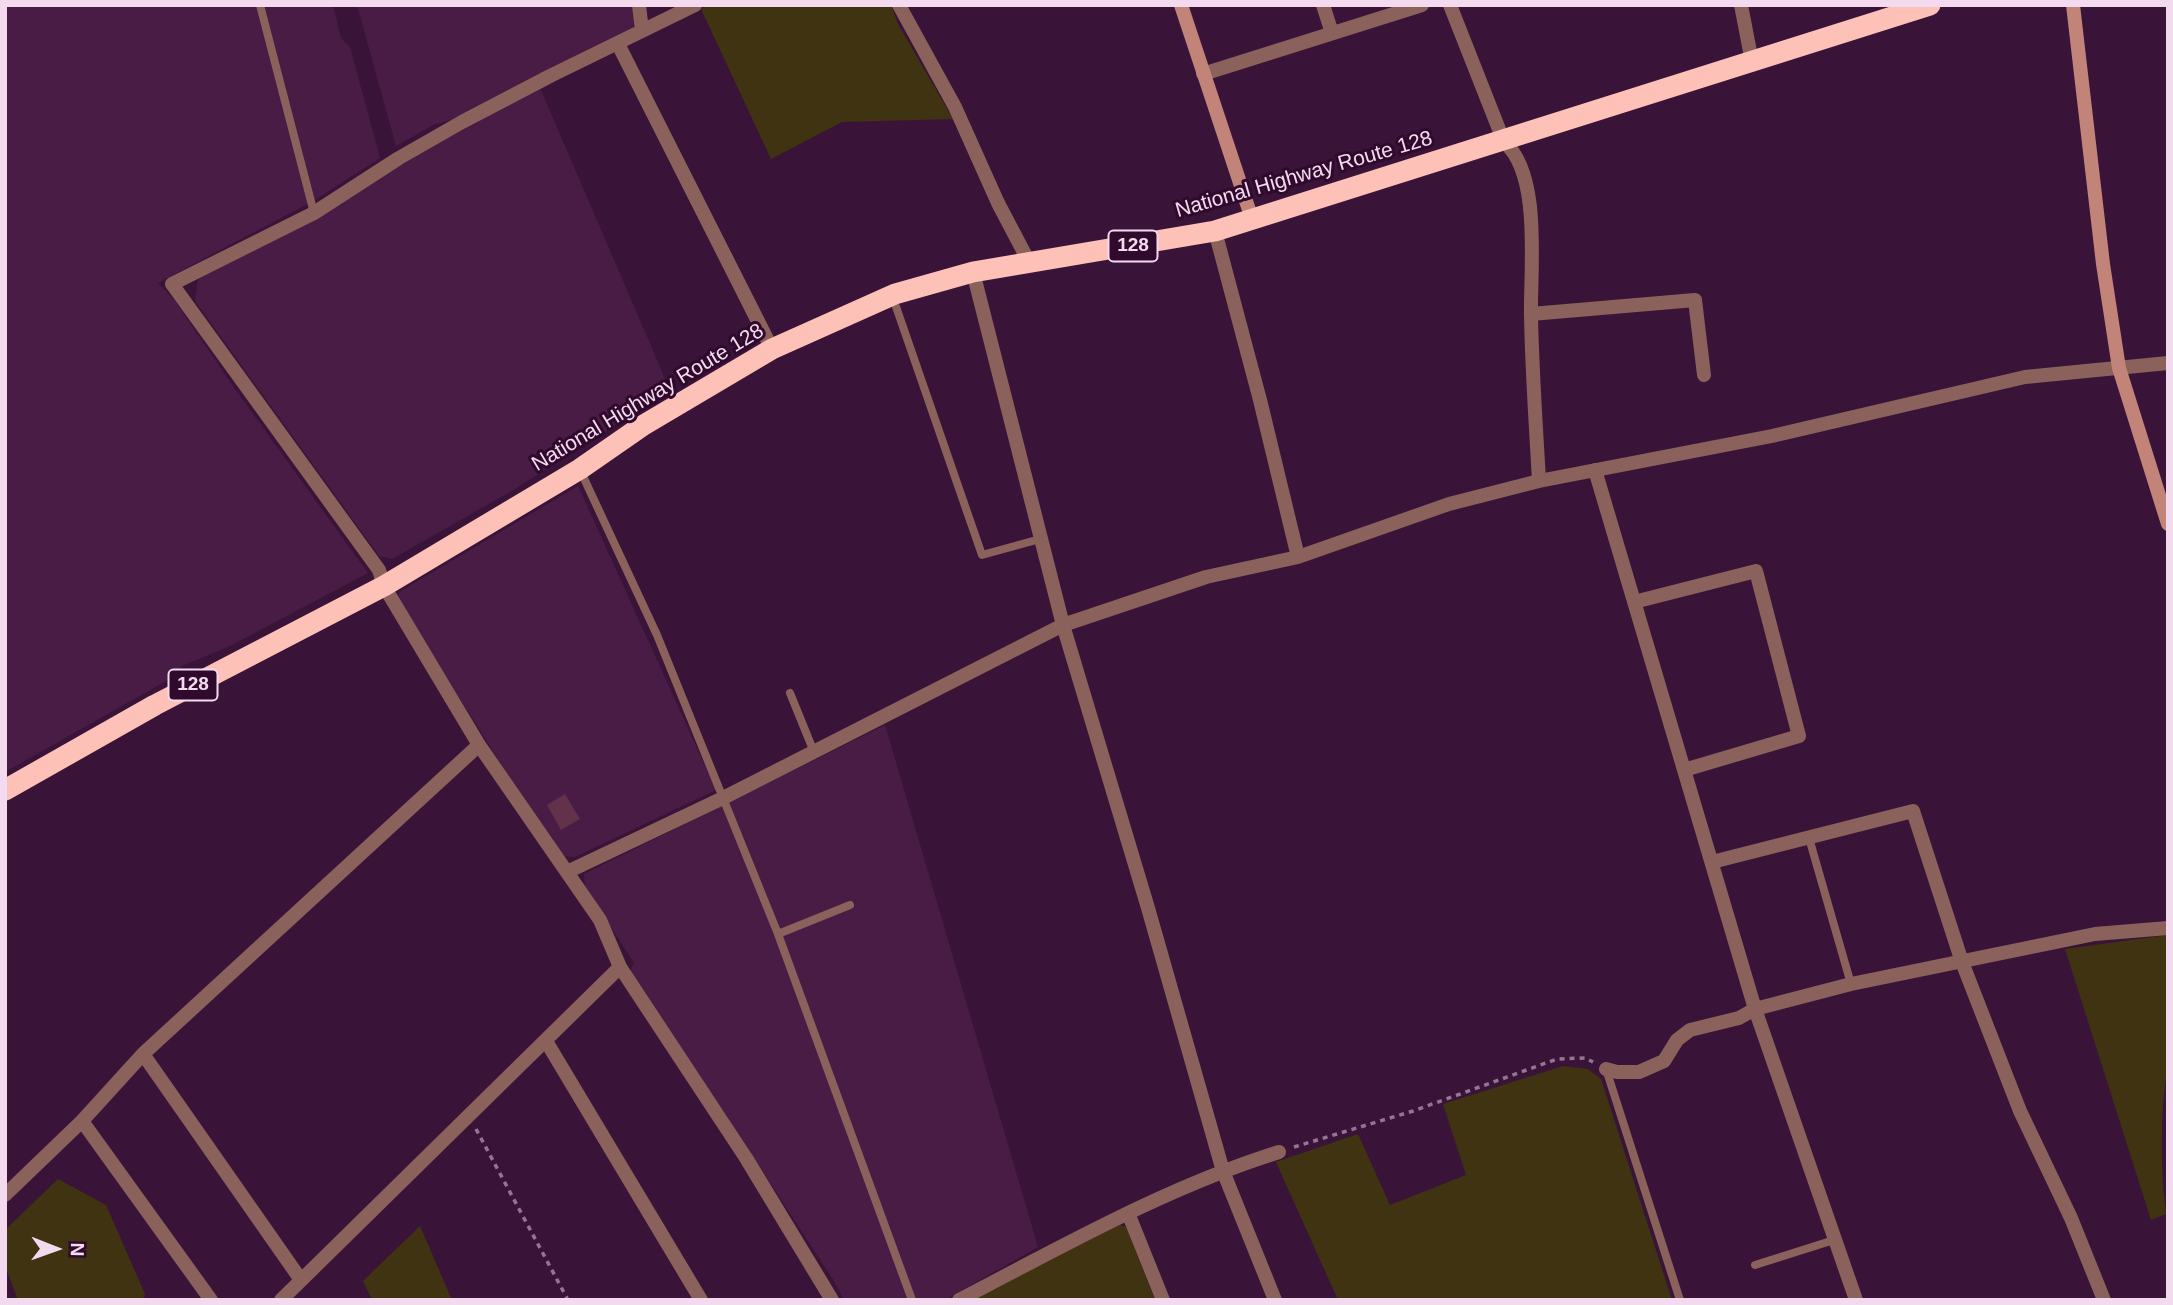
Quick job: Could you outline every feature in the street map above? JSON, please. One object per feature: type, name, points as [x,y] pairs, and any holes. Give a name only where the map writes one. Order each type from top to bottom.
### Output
[{"type":"highway","name":"National Highway Route 128","points":[[5,790],[155,705],[384,586],[580,469],[642,426],[772,349],[892,295],[973,272],[1214,231],[1504,142],[1930,5]]},
{"type":"street","points":[[639,5],[642,31]]},
{"type":"street","points":[[695,5],[463,122],[399,158],[314,213],[172,284],[379,570],[384,586],[479,745],[600,920],[620,967],[746,1158],[832,1300]]},
{"type":"street","points":[[899,5],[955,107],[998,202],[1029,262]]},
{"type":"street","points":[[1181,5],[1252,219]]},
{"type":"street","points":[[1323,5],[1332,33]]},
{"type":"street","points":[[1203,74],[1422,5]]},
{"type":"street","points":[[1450,5],[1504,142],[1514,150],[1525,182],[1534,240],[1531,314],[1539,481]]},
{"type":"street","points":[[1741,5],[1752,62]]},
{"type":"street","points":[[2073,5],[2103,264],[2119,368],[2168,524]]},
{"type":"street","points":[[618,44],[772,349]]},
{"type":"street","points":[[1214,231],[1260,400],[1298,557]]},
{"type":"street","points":[[973,272],[1063,625],[1223,1171],[1275,1300]]},
{"type":"street","points":[[1531,314],[1695,300],[1703,375]]},
{"type":"street","points":[[567,872],[723,798],[1063,625],[1206,577],[1298,557],[1449,504],[1539,481],[1773,436],[2025,377],[2168,363]]},
{"type":"street","points":[[1594,470],[1755,1009],[1856,1300]]},
{"type":"street","points":[[1634,602],[1756,571],[1799,736],[1684,770]]},
{"type":"street","points":[[5,1195],[82,1121],[144,1054],[479,745]]},
{"type":"street","points":[[1712,862],[1913,811],[1962,962],[2020,1111],[2071,1217],[2104,1300]]},
{"type":"street","points":[[1606,1069],[1639,1072],[1664,1061],[1677,1040],[1690,1030],[1739,1018],[1755,1009],[1851,984],[2095,934],[2168,928]]},
{"type":"street","points":[[281,1300],[620,967]]},
{"type":"street","points":[[546,1041],[701,1300]]},
{"type":"street","points":[[144,1054],[301,1280]]},
{"type":"street","points":[[82,1121],[212,1300]]},
{"type":"street","points":[[959,1300],[1128,1213],[1223,1171],[1279,1152]]},
{"type":"street","points":[[1128,1213],[1163,1300]]},
{"type":"lane","points":[[260,5],[314,213]]},
{"type":"lane","points":[[892,295],[982,555],[1041,538]]},
{"type":"lane","points":[[580,469],[657,635],[778,934],[912,1300]]},
{"type":"lane","points":[[790,693],[814,752]]},
{"type":"lane","points":[[1809,838],[1851,984]]},
{"type":"lane","points":[[778,934],[850,905]]},
{"type":"lane","points":[[1606,1069],[1680,1300]]},
{"type":"lane","points":[[1755,1265],[1834,1240]]},
{"type":"path","points":[[1279,1152],[1413,1111],[1557,1059],[1585,1058],[1606,1069]]},
{"type":"path","points":[[469,1116],[568,1300]]},
{"type":"shaded area","points":[[5,5],[333,5],[341,38],[350,47],[380,158],[313,201],[158,283],[175,301],[368,573],[230,646],[182,666],[175,676],[5,772]]},
{"type":"shaded area","points":[[357,5],[635,5],[636,14],[632,30],[459,118],[433,125],[396,146]]},
{"type":"shaded area","points":[[708,5],[891,5],[898,24],[953,119],[842,122],[771,159],[701,9]]},
{"type":"shaded area","points":[[540,88],[670,390],[515,489],[392,559],[379,556],[195,301],[198,279],[303,225],[429,147]]},
{"type":"shaded area","points":[[578,486],[716,790],[575,857],[559,856],[399,602],[399,592]]},
{"type":"shaded area","points":[[885,725],[1038,1247],[945,1300],[844,1300],[722,1109],[629,973],[634,963],[585,888],[584,874]]},
{"type":"shaded area","points":[[2168,935],[2168,1063],[2162,1138],[2166,1214],[2151,1220],[2065,949]]},
{"type":"shaded area","points":[[1563,1066],[1588,1069],[1601,1079],[1672,1300],[1338,1300],[1276,1162],[1358,1134],[1390,1205],[1466,1175],[1443,1104]]},
{"type":"shaded area","points":[[58,1179],[106,1205],[145,1294],[144,1300],[18,1300],[5,1266],[5,1230]]},
{"type":"shaded area","points":[[1120,1225],[1126,1227],[1155,1300],[969,1300]]},
{"type":"shaded area","points":[[420,1226],[452,1300],[372,1300],[363,1281]]},
{"type":"building","points":[[565,794],[580,819],[561,830],[547,805]]}]
